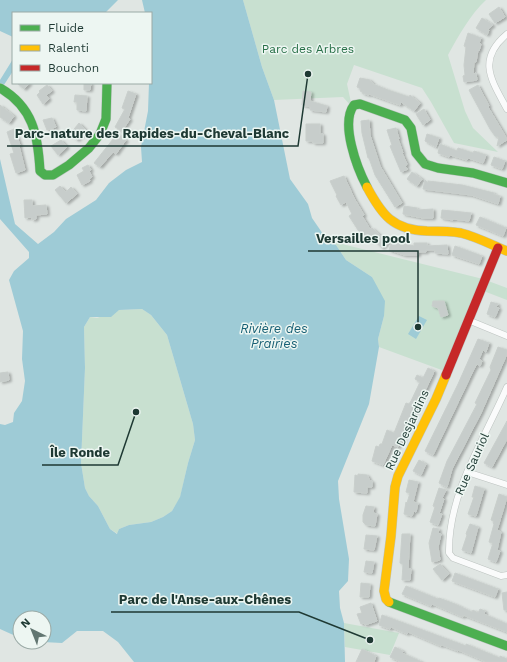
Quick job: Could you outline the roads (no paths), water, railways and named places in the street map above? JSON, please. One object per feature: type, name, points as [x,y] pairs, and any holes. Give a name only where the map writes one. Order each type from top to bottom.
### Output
[{"type":"street","points":[[507,34],[497,44],[491,55],[488,66],[492,82],[507,109]]},
{"type":"street","points":[[2,89],[19,102],[28,114],[34,127],[40,156],[40,170],[44,175],[53,175],[69,165],[89,148],[100,134],[106,119],[107,84]]},
{"type":"street","points":[[503,249],[462,234],[400,227],[393,224],[372,196],[358,168],[349,125],[350,110],[354,105],[360,104],[405,120],[411,128],[416,153],[425,164],[438,168],[473,173],[507,183]]},
{"type":"street","name":"Rue Desjardins","points":[[503,249],[468,320],[436,398],[398,476],[395,487],[384,592],[386,599],[391,604],[507,646]]},
{"type":"street","points":[[468,320],[507,336]]},
{"type":"street","name":"Rue Sauriol","points":[[507,387],[467,472],[456,502],[449,542],[449,553],[453,558],[501,576],[507,575]]},
{"type":"street","points":[[467,472],[507,485]]},
{"type":"water","points":[[0,0],[118,0],[106,12],[12,12],[12,37],[0,31]]},
{"type":"water","name":"Rivière des Prairies","points":[[142,0],[243,0],[262,67],[274,100],[290,179],[308,204],[312,218],[323,234],[334,242],[346,260],[372,277],[385,301],[384,316],[378,339],[379,347],[369,404],[338,481],[339,499],[349,559],[348,581],[339,591],[340,608],[344,623],[345,662],[134,662],[118,642],[103,631],[77,631],[62,643],[52,642],[52,610],[12,610],[12,634],[0,629],[0,424],[5,425],[13,422],[14,413],[22,401],[25,381],[22,359],[23,331],[9,280],[14,271],[29,258],[29,252],[0,219],[0,159],[15,224],[38,244],[54,232],[66,219],[96,200],[109,183],[126,170],[142,162],[141,147],[148,111],[149,84],[152,84],[152,12],[145,12]],"holes":[[[142,309],[151,315],[167,335],[193,424],[195,440],[180,497],[172,511],[151,522],[129,525],[119,529],[117,534],[110,529],[98,506],[89,496],[85,488],[81,463],[85,368],[84,327],[90,317],[111,317],[119,310]]]},
{"type":"water","points":[[12,61],[12,73],[0,91],[0,80]]},
{"type":"water","points":[[419,316],[427,320],[416,339],[408,334]]},
{"type":"place","name":"Parc-nature des Rapides-du-Cheval-Blanc","points":[[308,74]]},
{"type":"place","name":"Versailles pool","points":[[418,327]]},
{"type":"place","name":"Île Ronde","points":[[136,412]]},
{"type":"place","name":"Parc de l'Anse-aux-Chênes","points":[[370,640]]},
{"type":"park label","name":"Parc des Arbres","points":[[308,49]]}]
